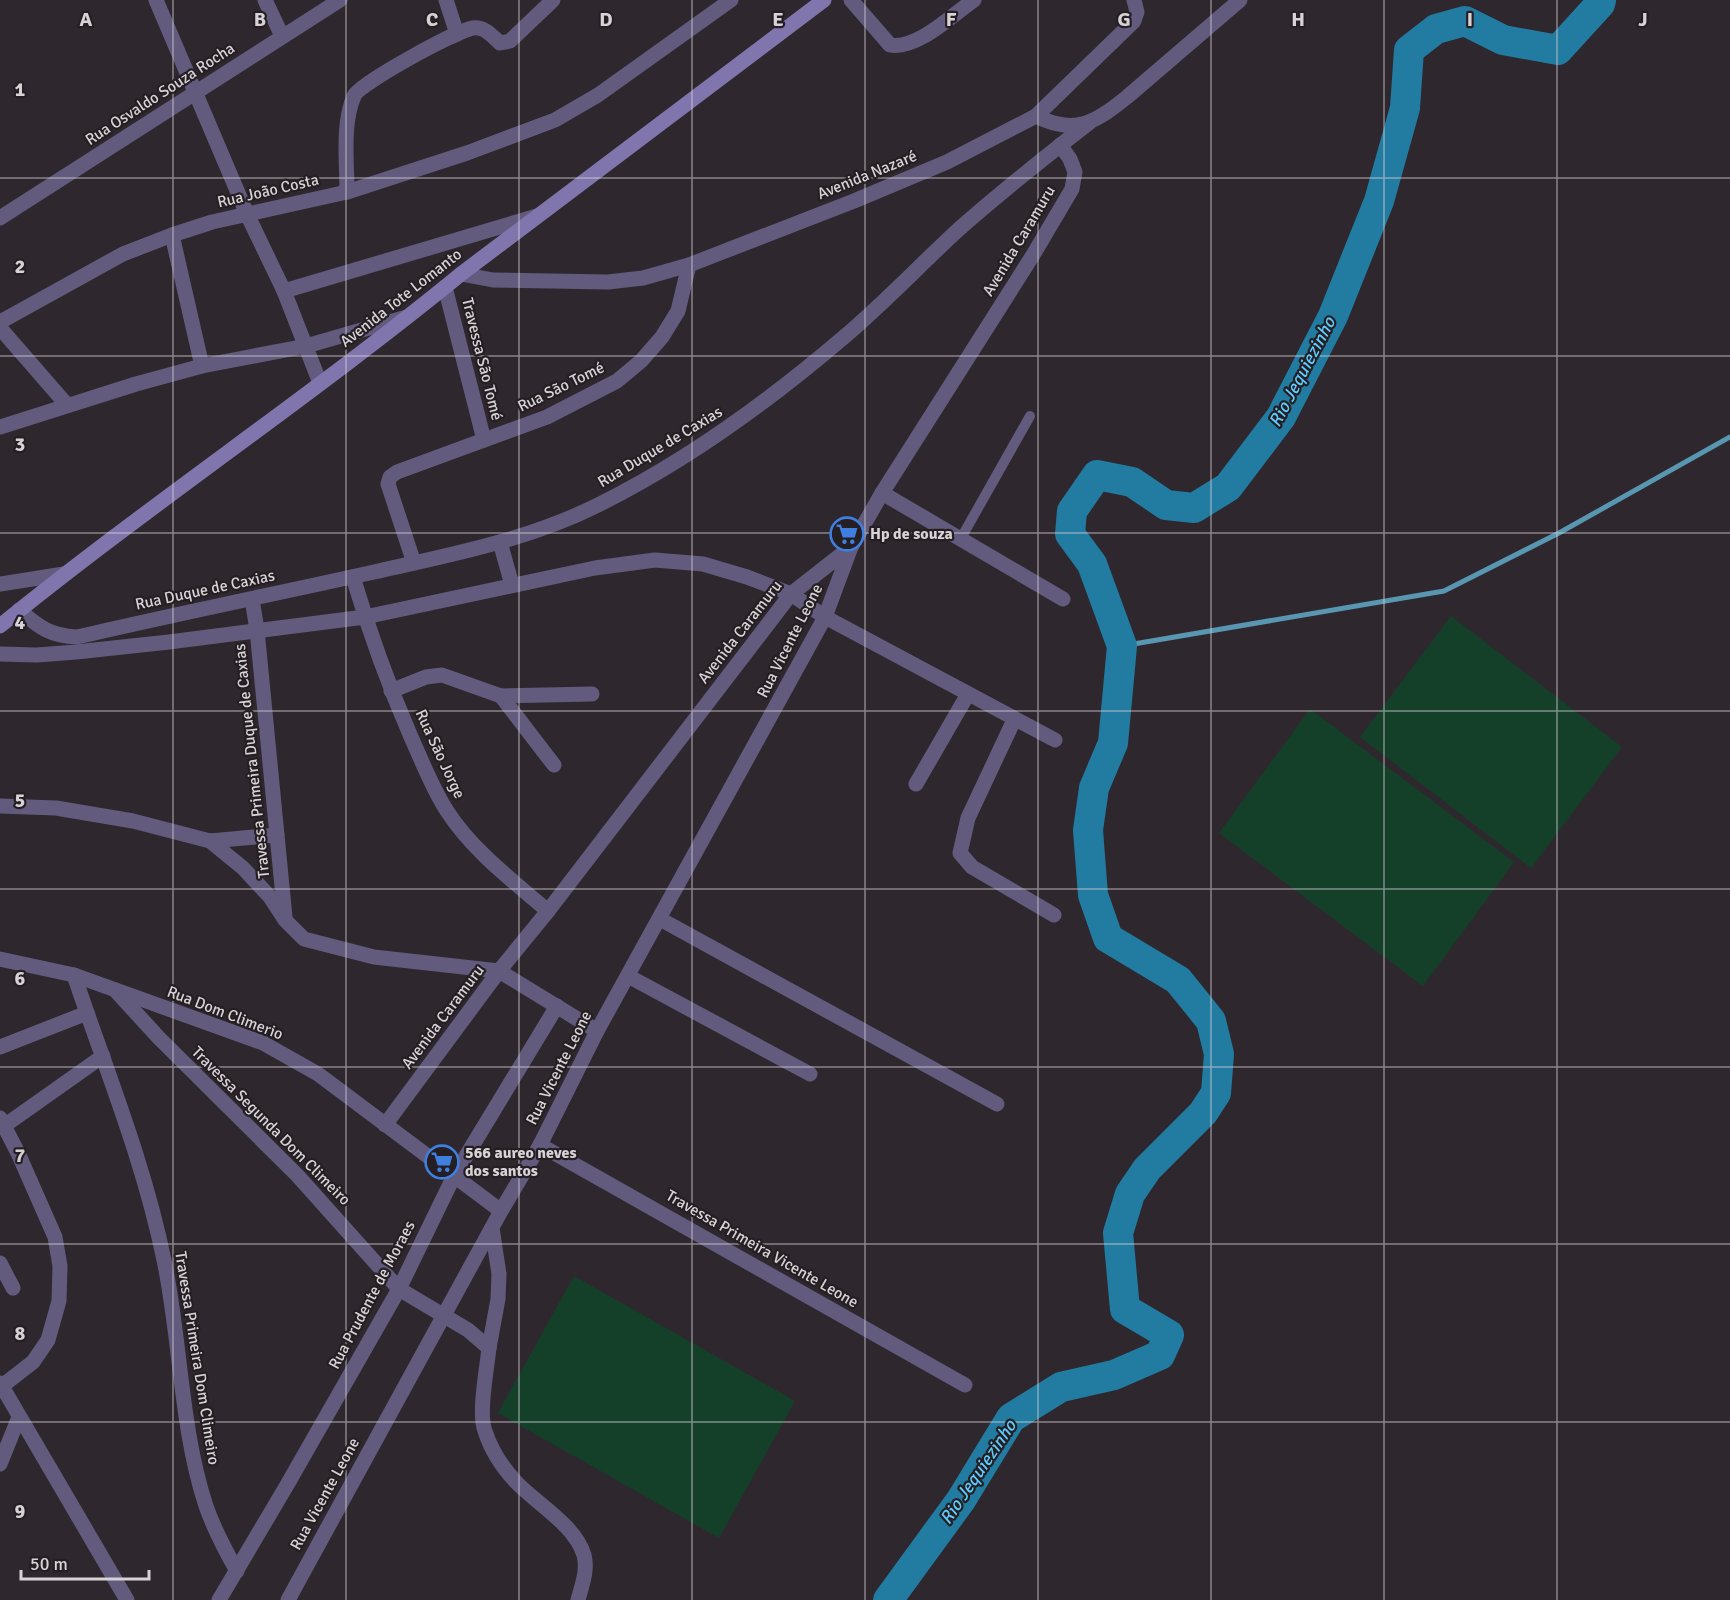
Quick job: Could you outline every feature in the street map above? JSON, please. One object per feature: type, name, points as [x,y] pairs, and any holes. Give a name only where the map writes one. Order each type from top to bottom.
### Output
[{"type":"main road","name":"Avenida Tote Lomanto","points":[[0,626],[64,574],[410,316],[461,274],[824,0]]},
{"type":"street","points":[[156,0],[247,214],[284,291],[320,383]]},
{"type":"street","points":[[265,0],[282,36]]},
{"type":"street","name":"Rua Osvaldo Souza Rocha","points":[[0,218],[339,0]]},
{"type":"street","points":[[446,0],[457,34]]},
{"type":"street","points":[[347,192],[348,114],[355,93],[371,80],[457,34],[473,28],[480,28],[500,43],[510,41],[553,0]]},
{"type":"street","name":"Rua João Costa","points":[[0,322],[123,254],[172,235],[212,222],[347,192],[467,153],[555,120],[598,95],[730,0]]},
{"type":"street","points":[[851,0],[890,45],[898,46],[923,37],[974,0]]},
{"type":"street","name":"Avenida Nazaré","points":[[461,274],[493,280],[608,282],[643,278],[690,265],[854,201],[946,162],[1036,116],[1134,21],[1137,12],[1134,0]]},
{"type":"street","points":[[1036,116],[1061,127],[1090,122],[1127,98],[1240,0]]},
{"type":"street","name":"Rua Duque de Caxias","points":[[0,654],[38,655],[187,611],[353,577],[500,542],[596,506],[658,473],[750,413],[845,336],[959,229],[1090,122]]},
{"type":"street","name":"Avenida Caramuru","points":[[385,1125],[499,971],[548,911],[790,594],[850,547],[1072,189],[1075,172],[1070,159],[1060,145]]},
{"type":"street","points":[[284,291],[541,215]]},
{"type":"street","points":[[172,235],[202,366]]},
{"type":"street","name":"Rua São Tomé","points":[[414,563],[388,484],[390,477],[397,472],[547,417],[617,381],[641,361],[662,338],[678,311],[690,265]]},
{"type":"street","name":"Travessa São Tomé","points":[[445,287],[484,440]]},
{"type":"street","points":[[0,427],[202,366],[306,346],[410,316]]},
{"type":"street","points":[[0,328],[68,405]]},
{"type":"street","points":[[882,493],[1063,599]]},
{"type":"street","points":[[500,542],[512,585]]},
{"type":"street","name":"Rua Vicente Leone","points":[[288,1600],[540,1144],[597,1031],[825,617],[850,547]]},
{"type":"street","name":"Rua Duque de Caxias","points":[[20,610],[39,627],[77,644],[170,642],[365,617],[595,568],[656,560],[703,564],[747,577],[790,594],[825,617],[1055,740]]},
{"type":"street","points":[[0,584],[64,574]]},
{"type":"street","name":"Rua São Jorge","points":[[353,577],[392,691],[425,770],[446,811],[466,836],[548,911]]},
{"type":"street","name":"Travessa Primeira Duque de Caxias","points":[[252,599],[257,630],[285,920]]},
{"type":"street","points":[[392,691],[426,677],[442,675],[501,696],[592,694]]},
{"type":"street","points":[[916,784],[968,694]]},
{"type":"street","points":[[501,696],[554,765]]},
{"type":"street","points":[[1014,720],[968,818],[960,853],[972,867],[1054,915]]},
{"type":"street","points":[[0,806],[56,808],[122,819],[210,841],[277,835]]},
{"type":"street","points":[[210,841],[243,868],[270,897],[285,920],[304,939],[374,957],[499,971],[597,1031]]},
{"type":"street","points":[[660,919],[997,1104]]},
{"type":"street","name":"Rua Dom Climerio","points":[[0,959],[74,975],[263,1043],[318,1074],[501,1211]]},
{"type":"street","name":"Travessa Primeira Dom Climeiro","points":[[74,975],[136,1154],[164,1259],[191,1445],[206,1505],[219,1540],[237,1571]]},
{"type":"street","points":[[628,976],[810,1074]]},
{"type":"street","name":"Travessa Segunda Dom Climeiro","points":[[115,990],[152,1031],[297,1175],[399,1289],[468,1330],[489,1348]]},
{"type":"street","name":"Rua Prudente de Moraes","points":[[219,1600],[399,1289],[454,1176],[557,1006]]},
{"type":"street","points":[[0,1047],[87,1013]]},
{"type":"street","points":[[103,1056],[2,1122],[6,1145],[55,1237],[60,1266],[59,1301],[48,1340],[33,1362],[1,1385],[125,1599]]},
{"type":"street","name":"Travessa Primeira Vicente Leone","points":[[540,1144],[965,1385]]},
{"type":"street","points":[[492,1228],[499,1274],[498,1299],[489,1348],[483,1428],[499,1462],[515,1482],[576,1536],[584,1556],[585,1575],[578,1600]]},
{"type":"street","points":[[0,1263],[13,1288]]},
{"type":"street","points":[[0,1464],[19,1417]]},
{"type":"lane","points":[[960,540],[1030,416]]},
{"type":"green space","points":[[1451,616],[1622,747],[1531,868],[1360,737]]},
{"type":"green space","points":[[1310,709],[1514,862],[1423,986],[1219,833]]},
{"type":"green space","points":[[574,1276],[795,1401],[719,1538],[498,1413]]},
{"type":"waterway","name":"Rio Jequiezinho","points":[[888,1600],[961,1500],[1011,1418],[1061,1387],[1114,1375],[1160,1355],[1169,1335],[1125,1309],[1118,1233],[1130,1194],[1147,1169],[1203,1113],[1216,1093],[1219,1054],[1211,1021],[1178,980],[1108,938],[1093,895],[1088,830],[1094,788],[1113,743],[1122,646],[1092,564],[1070,534],[1072,511],[1097,475],[1132,482],[1166,505],[1194,508],[1228,487],[1281,417],[1333,316],[1379,201],[1405,108],[1409,50],[1436,29],[1465,21],[1503,40],[1558,50],[1600,4],[1601,0]]},
{"type":"waterway","points":[[1122,646],[1444,591],[1559,533],[1730,437]]},
{"type":"place","name":"Hp de souza","points":[[847,534]]},
{"type":"place","name":"566 aureo neves dos santos","points":[[442,1162]]}]
